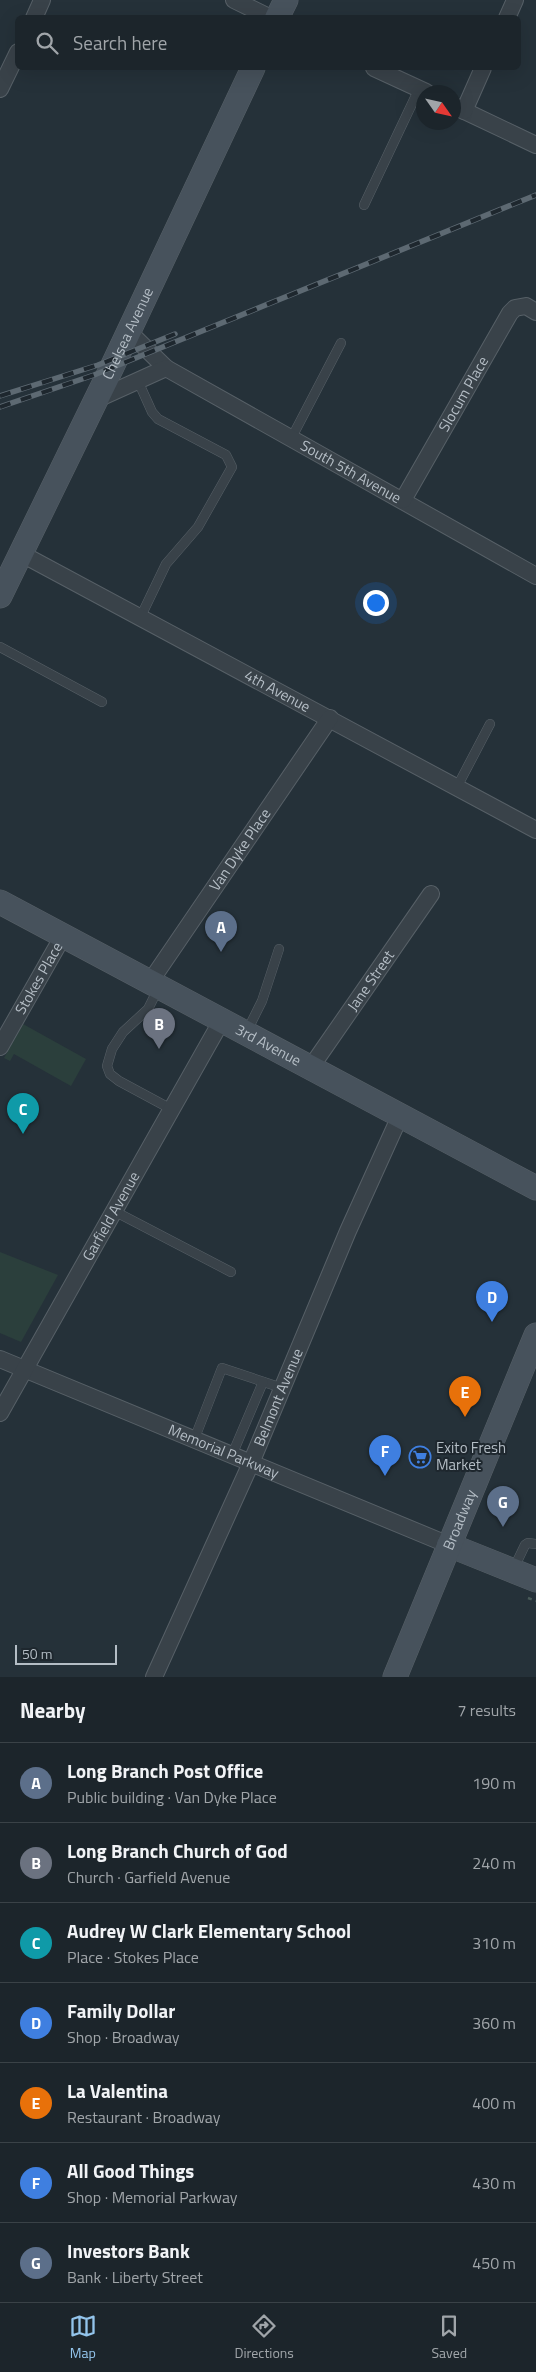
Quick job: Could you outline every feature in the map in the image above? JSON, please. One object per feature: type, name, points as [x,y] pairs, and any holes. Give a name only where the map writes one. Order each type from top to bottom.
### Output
[{"type":"street","points":[[35,15],[42,0]]},
{"type":"street","points":[[234,0],[265,15]]},
{"type":"street","points":[[278,15],[286,0]]},
{"type":"street","points":[[508,15],[515,0]]},
{"type":"street","points":[[0,89],[15,58]]},
{"type":"street","name":"Chelsea Avenue","points":[[0,596],[252,70]]},
{"type":"street","points":[[378,70],[416,88]]},
{"type":"street","points":[[461,105],[482,70]]},
{"type":"street","points":[[461,109],[536,146]]},
{"type":"street","name":"Slocum Place","points":[[403,500],[510,313],[515,308],[526,306],[536,312]]},
{"type":"street","name":"South 5th Avenue","points":[[128,331],[166,368],[536,576]]},
{"type":"street","points":[[93,401],[166,368]]},
{"type":"street","name":"4th Avenue","points":[[20,553],[141,616],[536,830]]},
{"type":"street","name":"Van Dyke Place","points":[[155,984],[330,718]]},
{"type":"street","name":"Jane Street","points":[[311,1067],[431,894]]},
{"type":"street","name":"3rd Avenue","points":[[0,902],[536,1188]]},
{"type":"street","name":"Stokes Place","points":[[0,1047],[63,936]]},
{"type":"street","name":"Garfield Avenue","points":[[0,1413],[222,1020]]},
{"type":"street","name":"Belmont Avenue","points":[[154,1677],[251,1464],[348,1231],[400,1116]]},
{"type":"street","name":"Broadway","points":[[395,1677],[536,1335]]},
{"type":"street","name":"Memorial Parkway","points":[[0,1359],[449,1545]]},
{"type":"street","points":[[449,1545],[536,1580]]},
{"type":"lane","points":[[364,205],[416,103]]},
{"type":"lane","points":[[291,438],[341,343]]},
{"type":"lane","points":[[138,381],[152,412],[158,419],[226,456],[232,467],[198,527],[166,564],[141,616]]},
{"type":"lane","points":[[0,647],[102,702]]},
{"type":"lane","points":[[456,787],[490,724]]},
{"type":"lane","points":[[246,1033],[262,1001],[280,949]]},
{"type":"lane","points":[[155,984],[148,1009],[123,1032],[112,1049],[107,1066],[110,1074],[119,1081],[171,1109]]},
{"type":"lane","points":[[114,1211],[231,1272]]},
{"type":"lane","points":[[194,1440],[222,1368],[282,1388]]},
{"type":"lane","points":[[232,1456],[263,1382]]},
{"type":"lane","points":[[513,1570],[526,1545],[536,1544]]},
{"type":"green space","points":[[23,1024],[86,1059],[71,1086],[14,1054],[10,1061],[4,1058]]},
{"type":"green space","points":[[0,1252],[58,1275],[21,1342],[0,1333]]},
{"type":"railway","points":[[0,407],[94,375],[536,195]]},
{"type":"railway","points":[[0,396],[98,365],[175,334]]},
{"type":"place","name":"Long Branch Post Office","points":[[221,952]]},
{"type":"place","name":"Long Branch Church of God","points":[[159,1049]]},
{"type":"place","name":"Audrey W Clark Elementary School","points":[[23,1134]]},
{"type":"place","name":"Family Dollar","points":[[492,1322]]},
{"type":"place","name":"La Valentina","points":[[465,1417]]},
{"type":"place","name":"Exito Fresh Market","points":[[420,1457]]},
{"type":"place","name":"All Good Things","points":[[385,1476]]},
{"type":"place","name":"Investors Bank","points":[[503,1527]]}]
